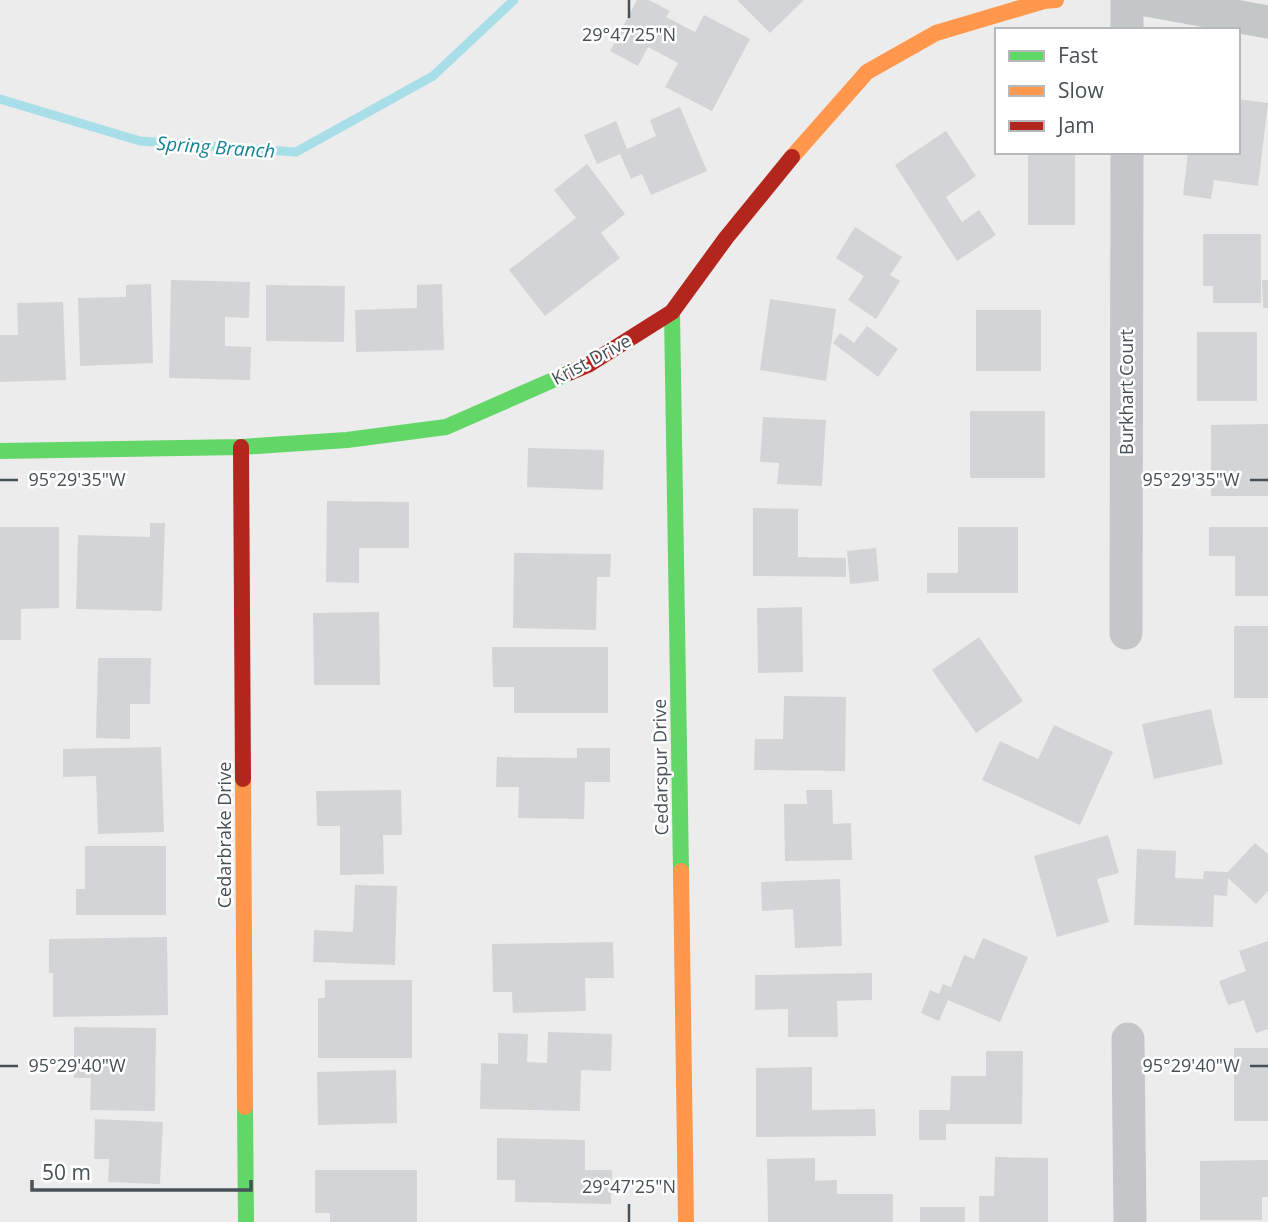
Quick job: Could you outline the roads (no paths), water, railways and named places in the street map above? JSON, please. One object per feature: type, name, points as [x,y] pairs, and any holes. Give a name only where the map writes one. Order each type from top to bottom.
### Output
[{"type":"street","name":"Krist Drive","points":[[0,451],[241,447],[347,440],[446,427],[588,365],[672,312],[752,206],[813,131],[867,72],[936,33],[1044,1],[1056,0]]},
{"type":"street","points":[[1127,0],[1127,28]]},
{"type":"street","points":[[1146,0],[1268,22]]},
{"type":"street","name":"Burkhart Court","points":[[1126,633],[1127,154]]},
{"type":"street","name":"Cedarspur Drive","points":[[672,312],[686,1222]]},
{"type":"street","name":"Cedarbrake Drive","points":[[241,447],[246,1222]]},
{"type":"street","points":[[1128,1039],[1130,1222]]},
{"type":"waterway","name":"Spring Branch","points":[[0,99],[140,141],[296,152],[433,76],[514,0]]}]
